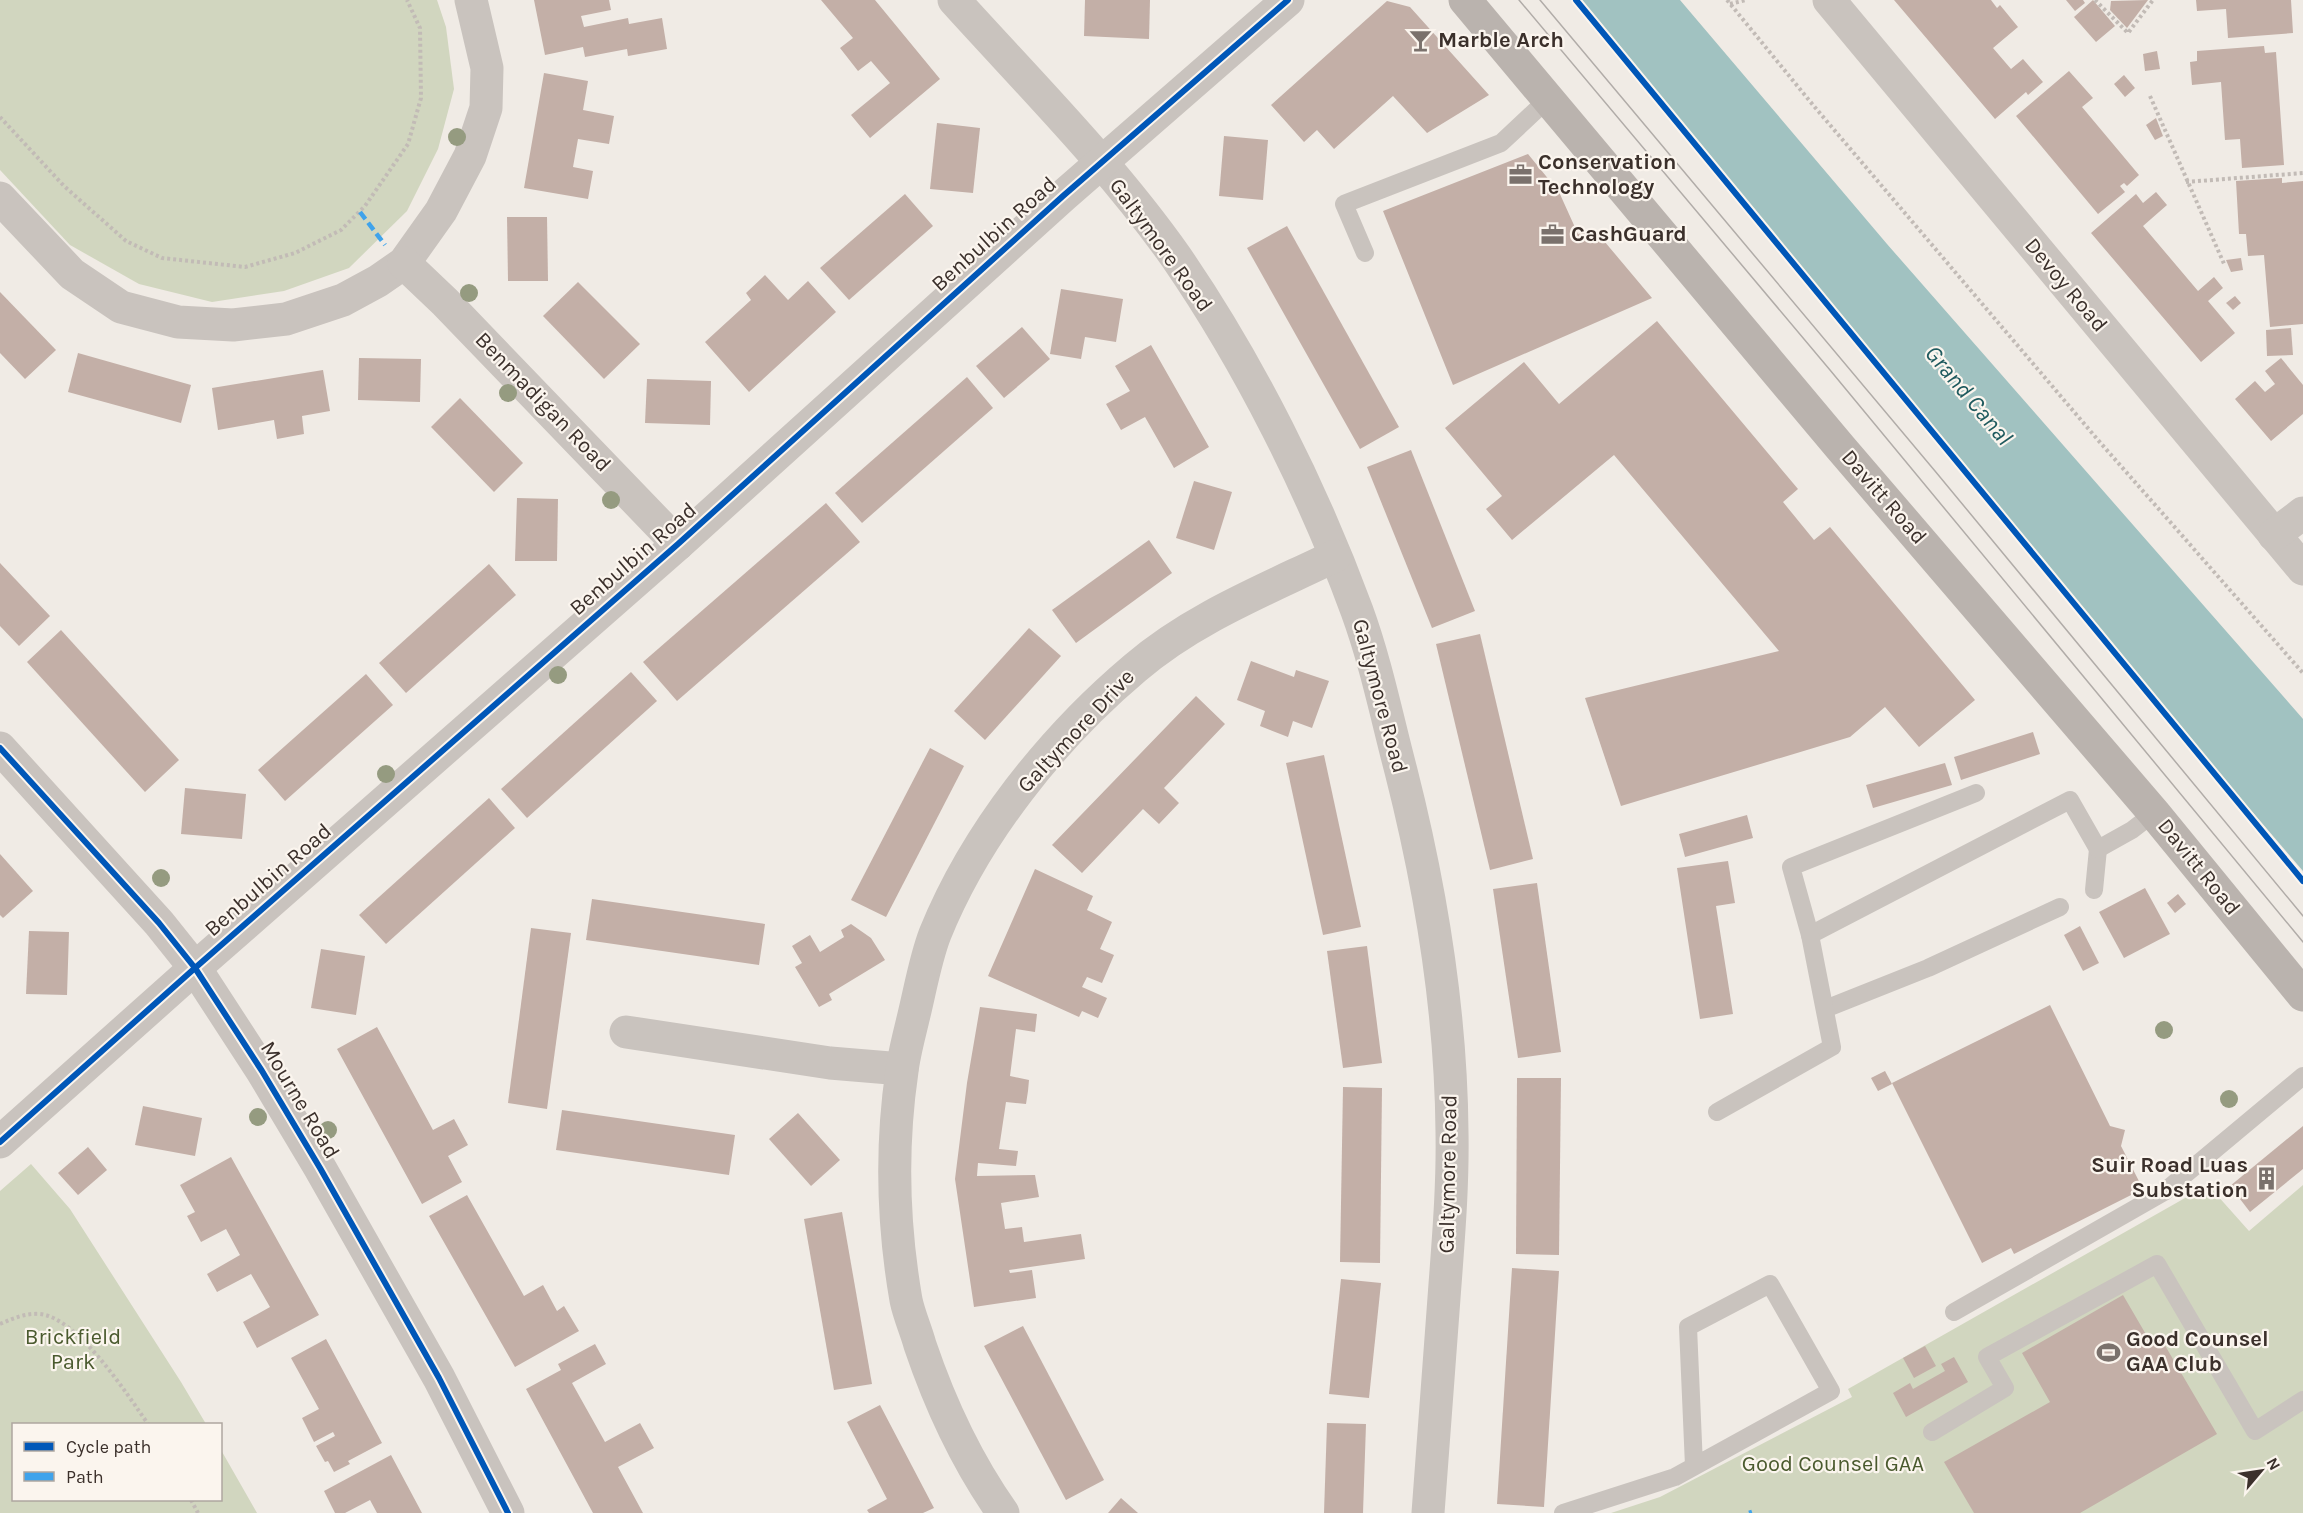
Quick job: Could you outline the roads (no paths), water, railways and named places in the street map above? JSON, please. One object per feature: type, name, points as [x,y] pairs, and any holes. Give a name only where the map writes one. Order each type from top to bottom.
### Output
[{"type":"main road","name":"Davitt Road","points":[[1465,0],[1840,447],[2154,813],[2303,994]]},
{"type":"street","points":[[0,198],[72,274],[121,307],[178,322],[233,325],[286,319],[343,300],[378,281],[404,263],[441,211],[465,165],[486,108],[487,68],[471,0]]},
{"type":"street","name":"Galtymore Road","points":[[954,0],[1102,164],[1176,257],[1227,340],[1279,432],[1335,556],[1358,614],[1414,822],[1444,989],[1452,1129],[1452,1199],[1428,1513]]},
{"type":"street","name":"Benbulbin Road","points":[[0,1142],[678,544],[1054,204],[1288,0]]},
{"type":"street","name":"Devoy Road","points":[[1829,0],[2303,569]]},
{"type":"street","name":"Benmadigan Road","points":[[404,263],[461,318],[678,544]]},
{"type":"street","points":[[2274,535],[2303,513]]},
{"type":"street","name":"Galtymore Drive","points":[[1003,1513],[987,1489],[936,1392],[906,1302],[897,1212],[895,1143],[902,1070],[935,935],[972,857],[1036,768],[1104,695],[1137,666],[1181,634],[1233,605],[1335,556]]},
{"type":"street","name":"Mourne Road","points":[[0,748],[159,923],[195,968],[262,1071],[320,1168],[439,1378],[508,1513]]},
{"type":"street","points":[[626,1032],[830,1063],[902,1070]]},
{"type":"lane","points":[[1365,253],[1344,204],[1501,143],[1548,99]]},
{"type":"lane","points":[[1717,1112],[1832,1047],[1810,935],[1791,867],[1976,793]]},
{"type":"lane","points":[[1810,935],[2070,800],[2098,849],[2094,890]]},
{"type":"lane","points":[[2098,849],[2132,830],[2154,813]]},
{"type":"lane","points":[[1825,1009],[1928,968],[2060,907]]},
{"type":"lane","points":[[1954,1312],[2164,1192],[2303,1076]]},
{"type":"lane","points":[[1932,1432],[2005,1388],[1987,1357],[2157,1264],[2255,1431],[2303,1400]]},
{"type":"lane","points":[[1563,1513],[1675,1477],[1831,1391],[1770,1284],[1688,1327],[1694,1466]]},
{"type":"water","name":"Grand Canal","points":[[1581,0],[1680,0],[1887,244],[2303,719],[2303,871],[2213,766]]},
{"type":"tram line","points":[[1519,0],[1830,370],[2303,942]]},
{"type":"tram line","points":[[1540,0],[1935,471],[2303,916]]},
{"type":"place","name":"Marble Arch","points":[[1420,40]]},
{"type":"place","name":"Conservation Technology","points":[[1520,175]]},
{"type":"place","name":"CashGuard","points":[[1553,234]]},
{"type":"place","name":"Suir Road Luas Substation","points":[[2266,1178]]},
{"type":"place","name":"Good Counsel GAA Club","points":[[2108,1352]]},
{"type":"park label","name":"Brickfield Park","points":[[73,1350]]},
{"type":"park label","name":"Good Counsel GAA","points":[[1833,1464]]}]
